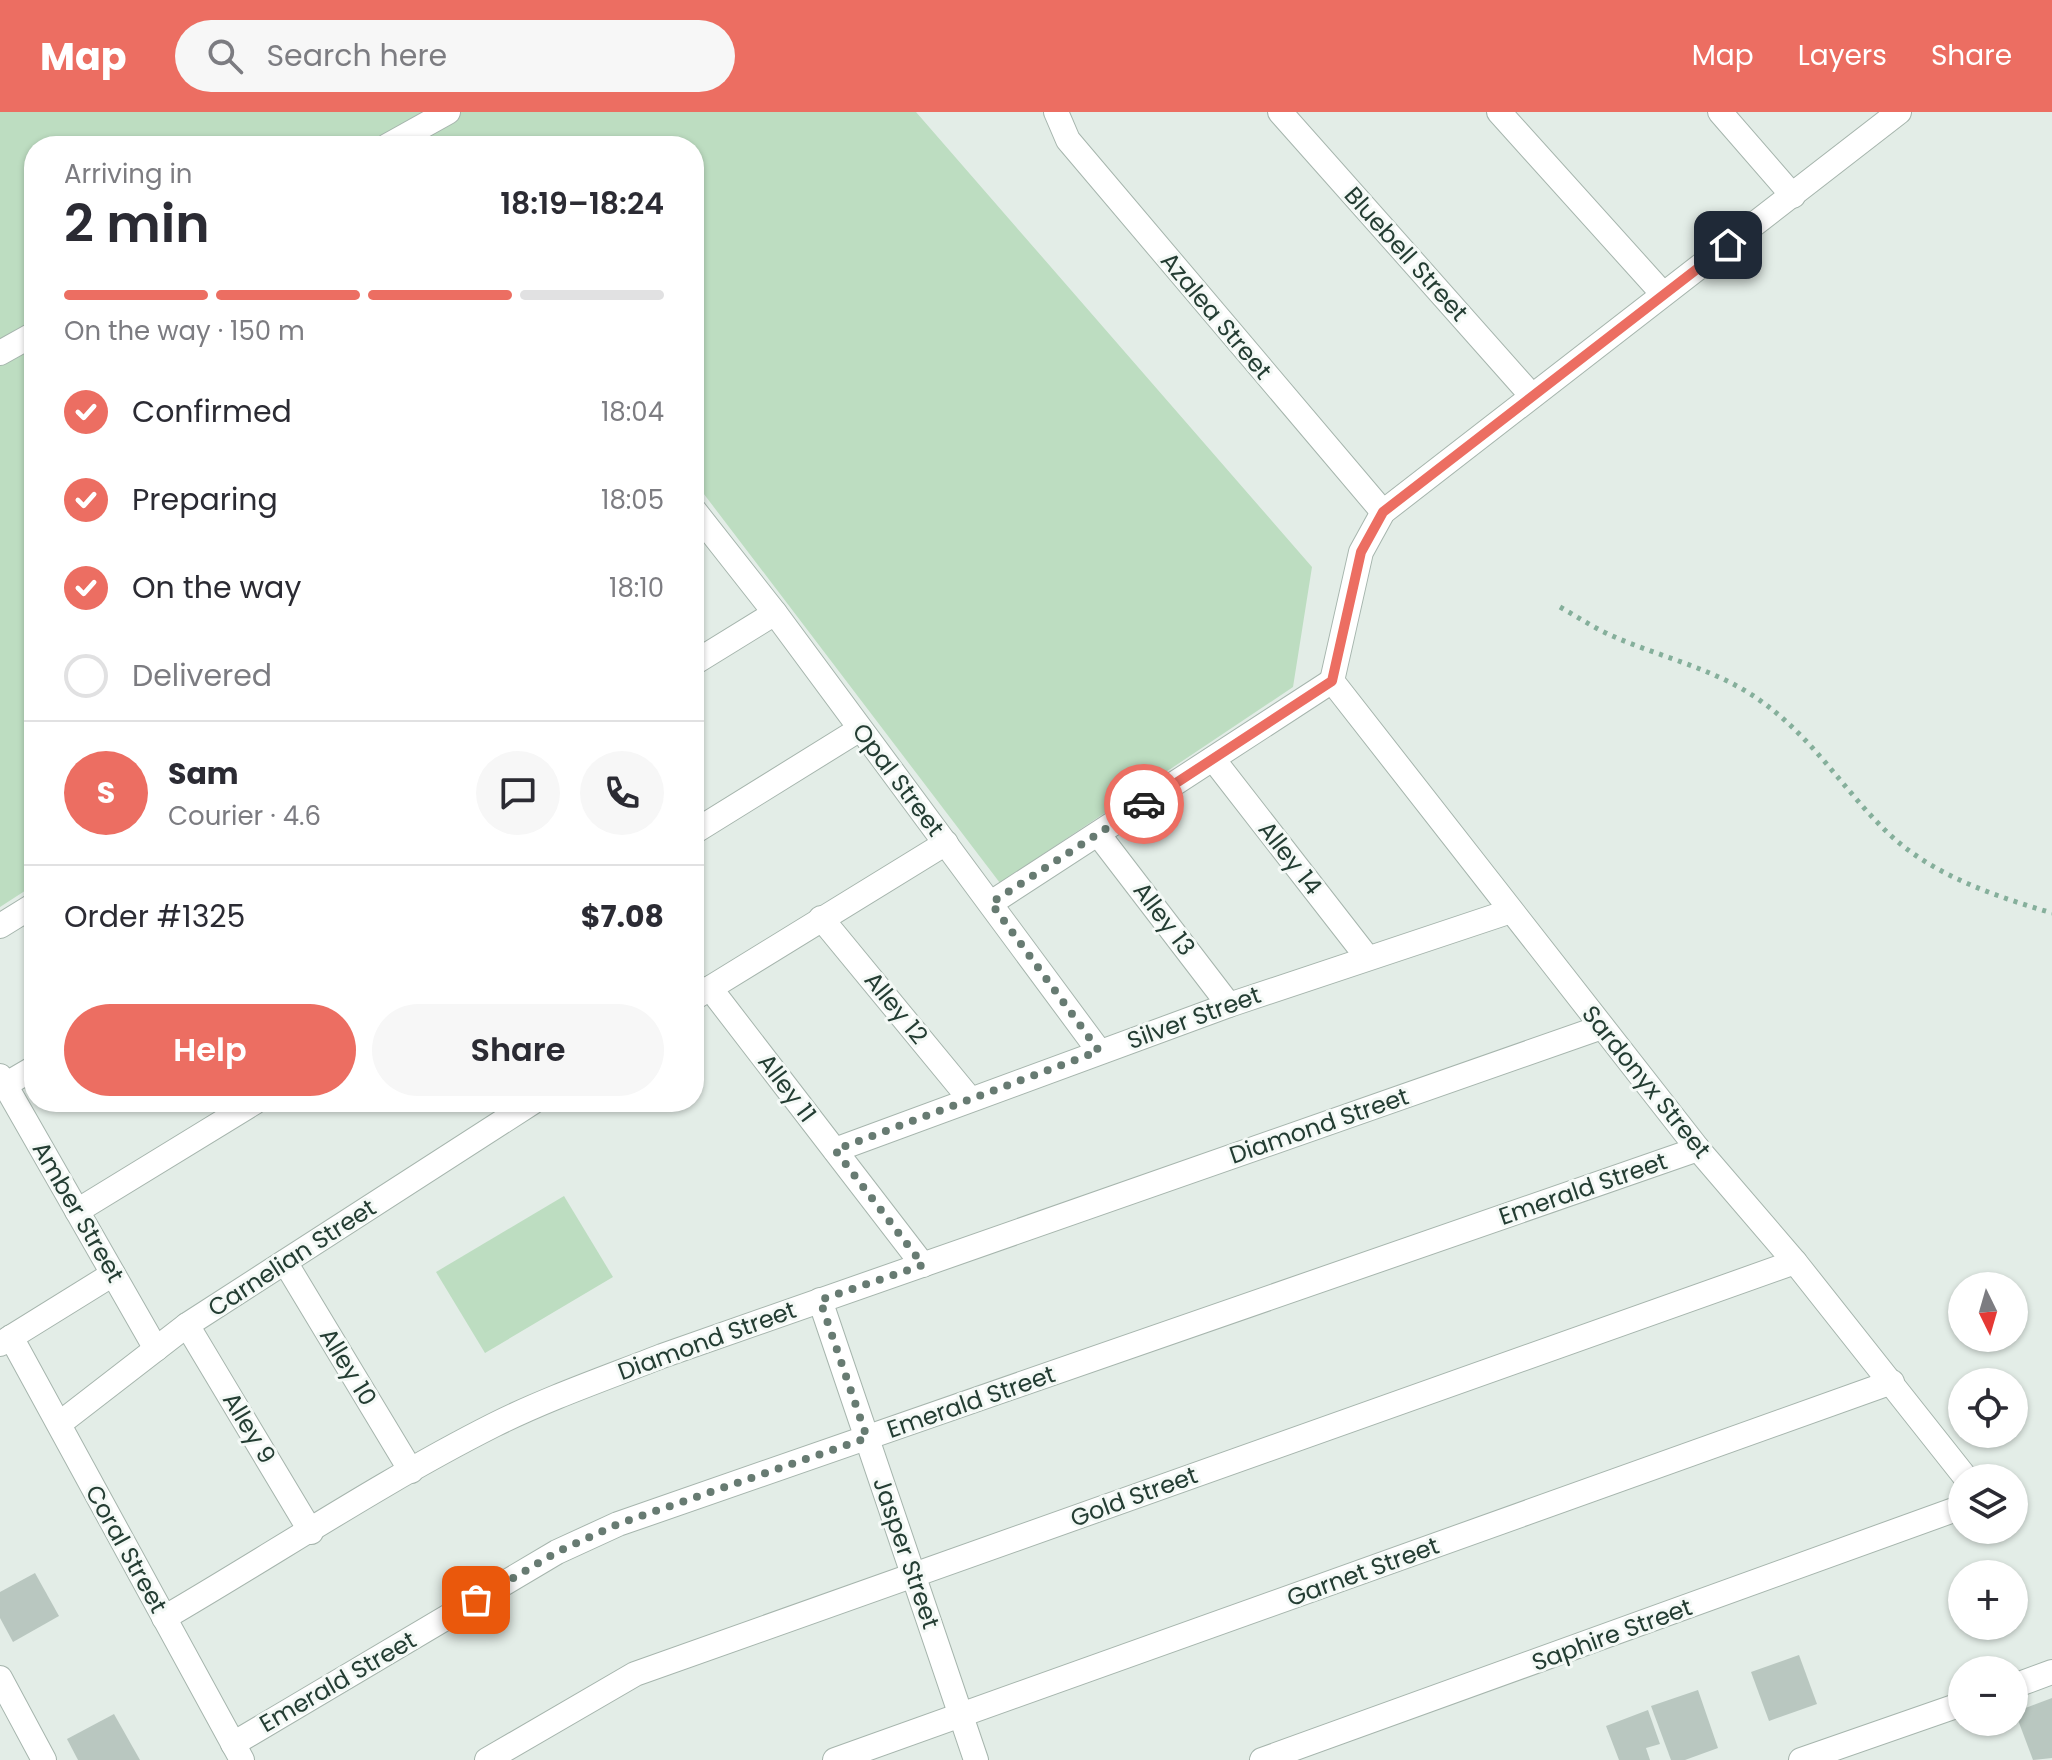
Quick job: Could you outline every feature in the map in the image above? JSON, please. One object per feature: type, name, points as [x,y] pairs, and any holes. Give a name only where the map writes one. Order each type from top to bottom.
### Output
[{"type":"street","points":[[405,136],[448,112]]},
{"type":"street","name":"Bluebell Street","points":[[1280,112],[1532,396]]},
{"type":"street","points":[[1499,112],[1663,294]]},
{"type":"street","points":[[1720,112],[1793,196]]},
{"type":"street","points":[[991,903],[1332,681],[1361,552],[1383,512],[1899,112]]},
{"type":"street","name":"Azalea Street","points":[[1056,114],[1068,140],[1383,512]]},
{"type":"street","points":[[0,353],[24,340]]},
{"type":"street","name":"Opal Street","points":[[704,523],[775,613],[1099,1051]]},
{"type":"street","points":[[704,657],[775,613]]},
{"type":"street","name":"Sardonyx Street","points":[[1332,681],[1698,1149],[1795,1262],[1955,1464]]},
{"type":"street","points":[[704,826],[860,729]]},
{"type":"street","name":"Alley 14","points":[[1213,759],[1367,957]]},
{"type":"street","name":"Alley 13","points":[[1098,834],[1229,1005]]},
{"type":"street","points":[[704,992],[946,843]]},
{"type":"street","points":[[0,926],[24,911]]},
{"type":"street","name":"Silver Street","points":[[835,1150],[1229,1005],[1511,911]]},
{"type":"street","name":"Alley 12","points":[[821,918],[970,1099]]},
{"type":"street","name":"Alley 11","points":[[704,995],[835,1150],[923,1265]]},
{"type":"street","name":"Diamond Street","points":[[164,1618],[411,1471],[494,1425],[559,1396],[820,1300],[1602,1027]]},
{"type":"street","points":[[3,1081],[24,1072]]},
{"type":"street","name":"Amber Street","points":[[3,1081],[156,1349]]},
{"type":"street","points":[[77,1211],[239,1112]]},
{"type":"street","name":"Carnelian Street","points":[[59,1424],[187,1325],[518,1112]]},
{"type":"street","name":"Emerald Street","points":[[237,1752],[557,1552],[656,1509],[1698,1149]]},
{"type":"street","name":"Alley 10","points":[[285,1262],[411,1471]]},
{"type":"street","name":"Gold Street","points":[[487,1760],[635,1674],[1795,1262]]},
{"type":"street","points":[[4,1339],[113,1274]]},
{"type":"street","name":"Jasper Street","points":[[820,1300],[976,1760]]},
{"type":"street","name":"Alley 9","points":[[187,1325],[311,1532]]},
{"type":"street","name":"Coral Street","points":[[4,1339],[59,1424],[237,1752]]},
{"type":"street","name":"Garnet Street","points":[[835,1760],[1892,1382]]},
{"type":"street","name":"Saphire Street","points":[[1262,1760],[1948,1512]]},
{"type":"street","points":[[2028,1681],[2052,1672]]},
{"type":"street","points":[[0,1678],[38,1758]]},
{"type":"street","points":[[1801,1760],[1948,1709]]},
{"type":"path","points":[[1560,607],[1605,633],[1710,674],[1757,698],[1802,734],[1890,834],[1949,875],[1998,897],[2052,913]]},
{"type":"green space","points":[[0,112],[916,112],[1312,567],[1293,687],[1000,883],[704,494],[704,136],[24,136],[24,891],[0,907]]},
{"type":"green space","points":[[564,1196],[613,1277],[485,1353],[436,1272]]},
{"type":"building","points":[[35,1573],[59,1616],[13,1642],[0,1618],[0,1592]]},
{"type":"building","points":[[1799,1655],[1817,1704],[1769,1721],[1751,1672]]},
{"type":"building","points":[[1698,1690],[1718,1748],[1685,1760],[1671,1760],[1651,1706]]},
{"type":"building","points":[[2052,1698],[2052,1758],[2033,1760],[2024,1736],[2028,1736],[2028,1707]]},
{"type":"building","points":[[1648,1710],[1660,1744],[1646,1748],[1650,1760],[1619,1760],[1606,1726]]},
{"type":"building","points":[[114,1714],[140,1760],[78,1760],[67,1739]]},
{"type":"way so far","points":[[476,1600],[557,1552],[618,1524],[867,1438],[820,1300],[923,1265],[835,1150],[1099,1051],[991,903],[1144,804]]},
{"type":"route","points":[[1144,804],[1332,681],[1361,552],[1370,529],[1383,512],[1728,245]]}]
